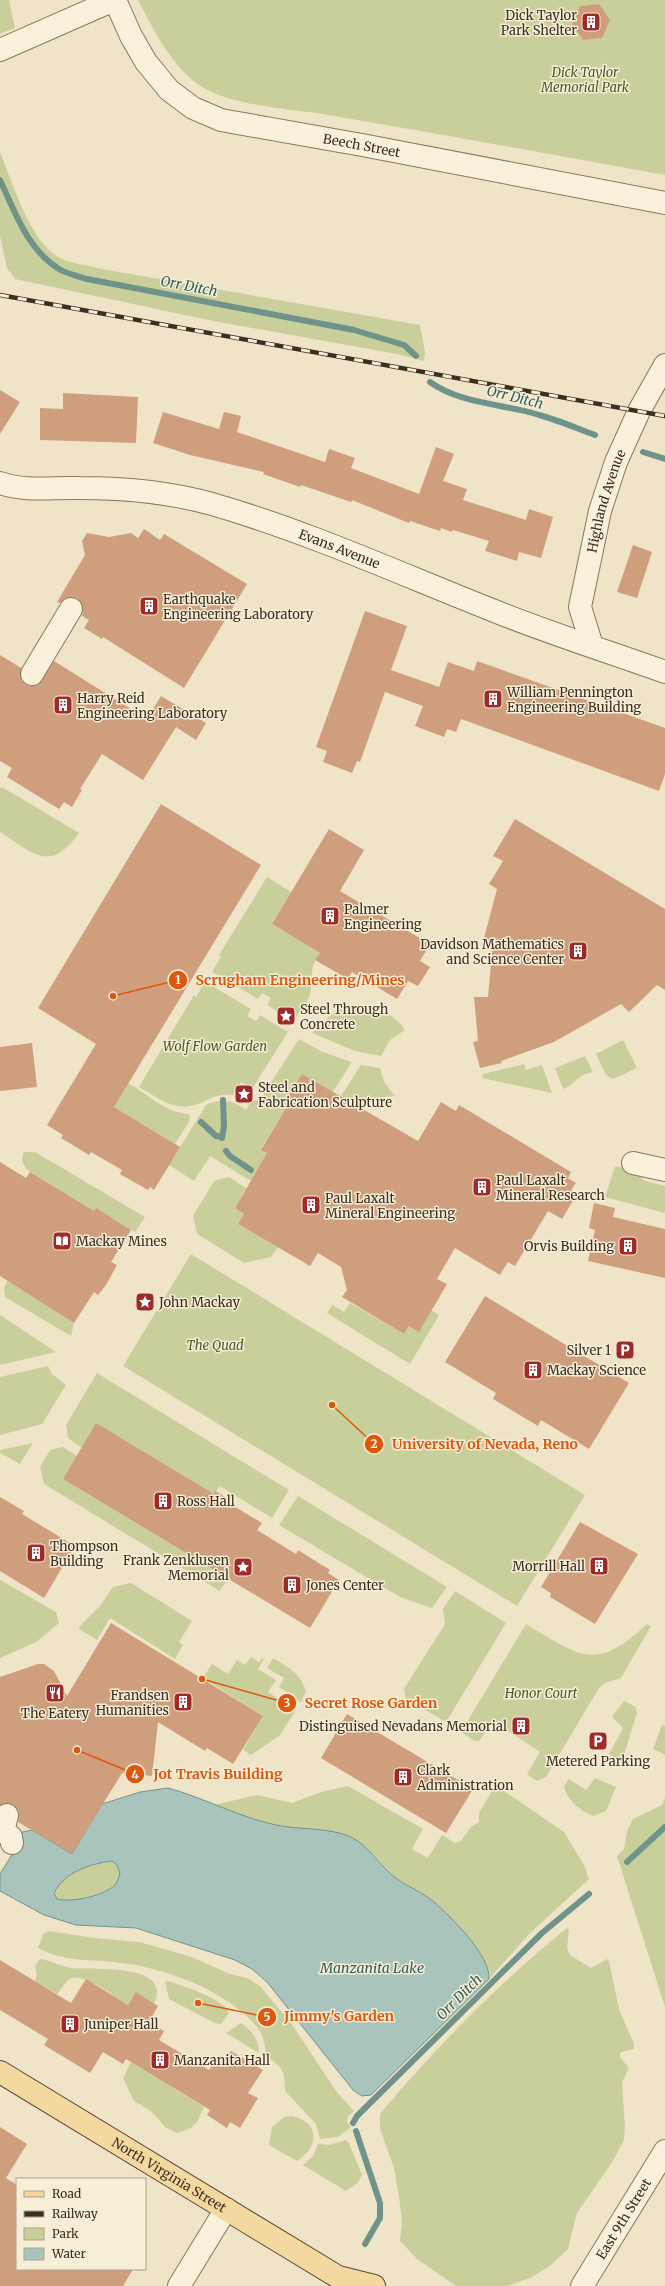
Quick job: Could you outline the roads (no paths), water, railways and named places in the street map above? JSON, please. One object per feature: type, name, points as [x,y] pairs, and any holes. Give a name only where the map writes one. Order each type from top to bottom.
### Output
[{"type":"main road","name":"North Virginia Street","points":[[0,2072],[226,2209],[341,2282],[374,2286]]},
{"type":"street","points":[[0,50],[114,0]]},
{"type":"street","name":"Beech Street","points":[[114,0],[130,36],[146,62],[169,90],[193,108],[220,120],[362,145],[665,203]]},
{"type":"street","name":"Highland Avenue","points":[[592,646],[580,607],[600,511],[616,462],[639,411],[665,365]]},
{"type":"street","name":"Evans Avenue","points":[[0,483],[24,488],[103,488],[137,490],[165,494],[211,504],[371,561],[498,613],[665,672]]},
{"type":"street","points":[[32,674],[71,609]]},
{"type":"street","points":[[633,1163],[665,1170]]},
{"type":"street","points":[[7,1815],[4,1828],[5,1833],[11,1837],[12,1843]]},
{"type":"street","name":"East 9th Street","points":[[582,2286],[665,2151]]},
{"type":"street","points":[[179,2286],[226,2209]]},
{"type":"water","name":"Manzanita Lake","points":[[168,1788],[262,1822],[285,1827],[323,1830],[351,1837],[369,1851],[396,1878],[429,1898],[450,1917],[469,1938],[484,1959],[488,1970],[489,1979],[371,2095],[362,2096],[353,2090],[267,1982],[252,1969],[235,1960],[136,1928],[76,1925],[44,1915],[0,1891],[0,1874],[21,1840],[18,1833],[32,1830],[72,1854],[102,1804],[140,1792]],"holes":[[[112,1861],[117,1865],[120,1874],[115,1885],[110,1889],[87,1898],[70,1900],[57,1899],[54,1893],[59,1886],[71,1874],[78,1870],[95,1864]]]},
{"type":"waterway","name":"Orr Ditch","points":[[0,180],[17,217],[30,240],[48,261],[65,272],[87,279],[354,330],[404,345],[416,356]]},
{"type":"waterway","name":"Orr Ditch","points":[[430,382],[455,395],[483,403],[526,411],[595,435]]},
{"type":"waterway","name":"Orr Ditch","points":[[643,452],[665,459]]},
{"type":"waterway","points":[[222,1138],[224,1126],[223,1100]]},
{"type":"waterway","points":[[201,1122],[216,1136],[222,1137]]},
{"type":"waterway","points":[[226,1151],[230,1156],[251,1170]]},
{"type":"waterway","name":"Orr Ditch","points":[[627,1862],[665,1827]]},
{"type":"waterway","name":"Orr Ditch","points":[[353,2123],[357,2116],[542,1933],[589,1894]]},
{"type":"waterway","name":"Orr Ditch","points":[[356,2131],[380,2203],[380,2218],[365,2244]]},
{"type":"railway","points":[[0,295],[665,416]]},
{"type":"place","name":"Dick Taylor Park Shelter","points":[[591,22]]},
{"type":"place","name":"Earthquake Engineering Laboratory","points":[[149,606]]},
{"type":"place","name":"William Pennington Engineering Building","points":[[493,699]]},
{"type":"place","name":"Harry Reid Engineering Laboratory","points":[[63,705]]},
{"type":"place","name":"Palmer Engineering","points":[[330,916]]},
{"type":"place","name":"Davidson Mathematics and Science Center","points":[[578,951]]},
{"type":"place","name":"Scrugham Engineering/Mines","points":[[113,996]]},
{"type":"place","name":"Steel Through Concrete","points":[[286,1016]]},
{"type":"place","name":"Steel and Fabrication Sculpture","points":[[244,1094]]},
{"type":"place","name":"Paul Laxalt Mineral Research","points":[[482,1187]]},
{"type":"place","name":"Paul Laxalt Mineral Engineering","points":[[311,1205]]},
{"type":"place","name":"Mackay Mines","points":[[62,1241]]},
{"type":"place","name":"Orvis Building","points":[[628,1246]]},
{"type":"place","name":"John Mackay","points":[[145,1302]]},
{"type":"place","name":"Silver 1","points":[[625,1350]]},
{"type":"place","name":"Mackay Science","points":[[533,1370]]},
{"type":"place","name":"University of Nevada, Reno","points":[[332,1405]]},
{"type":"place","name":"Ross Hall","points":[[163,1501]]},
{"type":"place","name":"Thompson Building","points":[[36,1553]]},
{"type":"place","name":"Morrill Hall","points":[[599,1566]]},
{"type":"place","name":"Frank Zenklusen Memorial","points":[[243,1567]]},
{"type":"place","name":"Jones Center","points":[[292,1585]]},
{"type":"place","name":"Secret Rose Garden","points":[[202,1679]]},
{"type":"place","name":"The Eatery","points":[[55,1693]]},
{"type":"place","name":"Frandsen Humanities","points":[[183,1702]]},
{"type":"place","name":"Distinguised Nevadans Memorial","points":[[521,1726]]},
{"type":"place","name":"Metered Parking","points":[[598,1741]]},
{"type":"place","name":"Jot Travis Building","points":[[77,1750]]},
{"type":"place","name":"Clark Administration","points":[[403,1777]]},
{"type":"place","name":"Jimmy's Garden","points":[[198,2003]]},
{"type":"place","name":"Juniper Hall","points":[[70,2024]]},
{"type":"place","name":"Manzanita Hall","points":[[160,2060]]},
{"type":"park label","name":"Dick Taylor Memorial Park","points":[[585,80]]},
{"type":"park label","name":"Wolf Flow Garden","points":[[215,1046]]},
{"type":"park label","name":"The Quad","points":[[215,1345]]},
{"type":"park label","name":"Honor Court","points":[[541,1693]]}]
